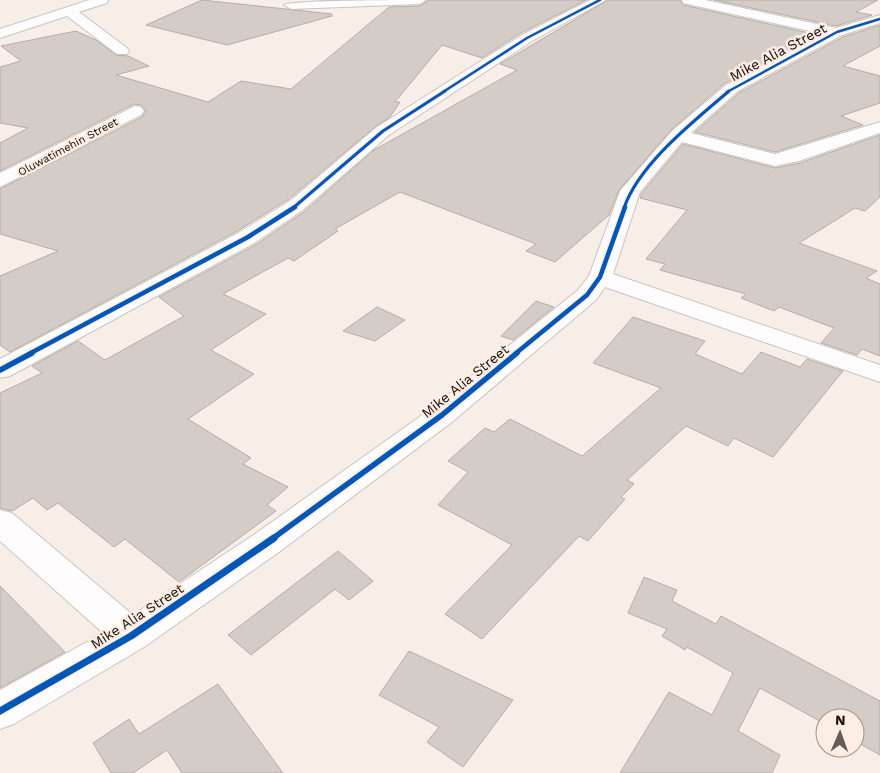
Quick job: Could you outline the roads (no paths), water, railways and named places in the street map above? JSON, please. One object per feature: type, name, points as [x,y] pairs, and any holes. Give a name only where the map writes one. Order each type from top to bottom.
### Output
[{"type":"street","points":[[2,32],[100,0]]},
{"type":"street","points":[[280,16],[295,2],[420,0]]},
{"type":"street","points":[[0,370],[248,237],[297,205],[383,131],[527,38],[600,0]]},
{"type":"street","points":[[688,0],[837,32]]},
{"type":"street","points":[[69,11],[122,51]]},
{"type":"street","name":"Mike Alia Street","points":[[0,712],[131,636],[267,543],[442,416],[587,296],[600,277],[630,190],[678,135],[732,88],[837,32],[880,18]]},
{"type":"street","name":"Oluwatimehin Street","points":[[0,181],[135,111]]},
{"type":"street","points":[[678,135],[775,160],[792,157],[880,127]]},
{"type":"street","points":[[600,277],[880,374]]},
{"type":"street","points":[[0,522],[131,636]]}]
